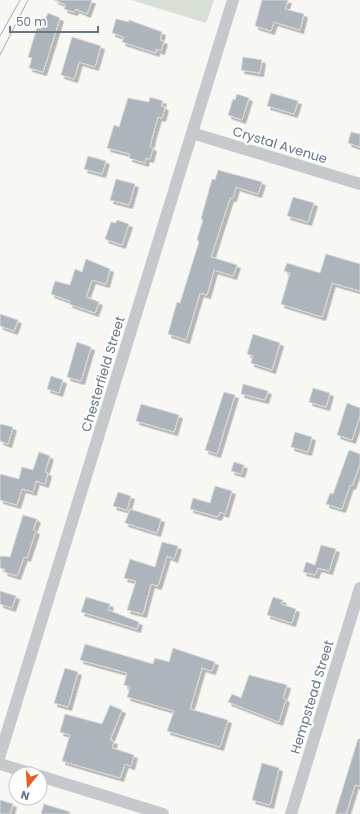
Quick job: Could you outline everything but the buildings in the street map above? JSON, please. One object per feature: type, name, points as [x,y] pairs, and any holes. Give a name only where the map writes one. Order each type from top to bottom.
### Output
[{"type":"street","name":"Chesterfield Street","points":[[0,755],[233,0]]},
{"type":"street","name":"Crystal Avenue","points":[[192,133],[360,184]]},
{"type":"street","name":"Hempstead Street","points":[[291,814],[360,588]]},
{"type":"street","points":[[48,778],[163,814]]},
{"type":"shaded area","points":[[131,0],[214,0],[206,23]]},
{"type":"tram line","points":[[0,36],[20,0]]},
{"type":"tram line","points":[[0,55],[28,0]]}]
